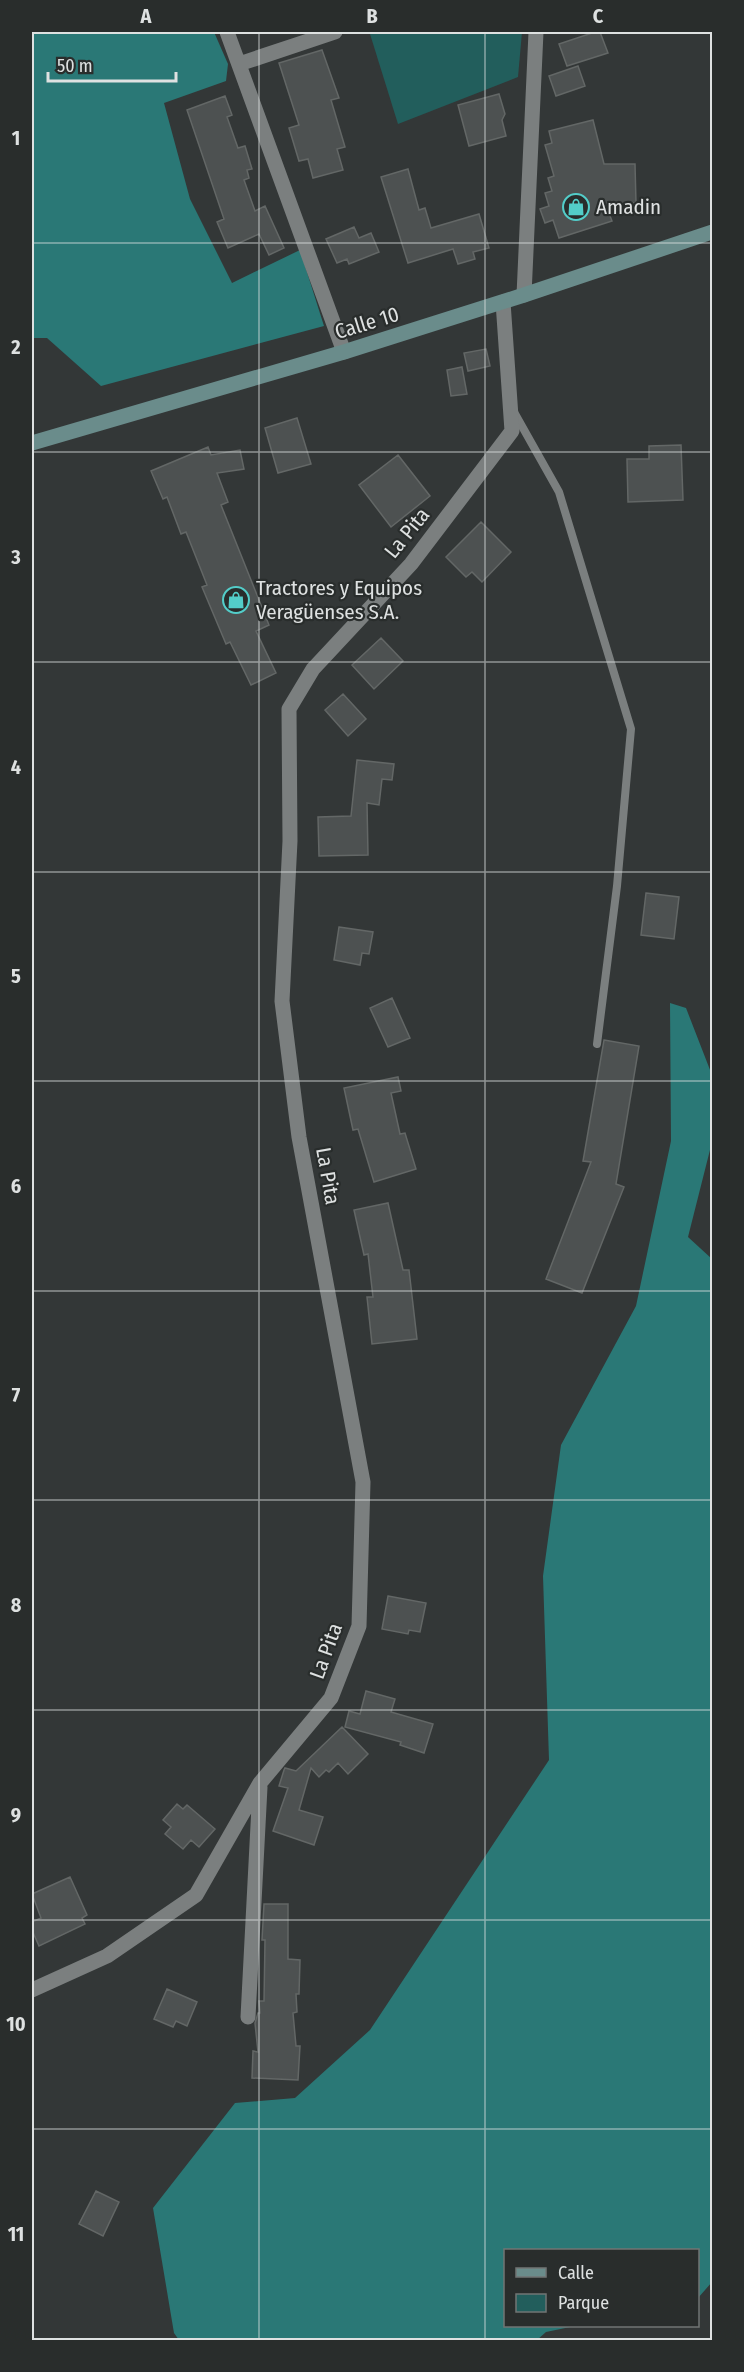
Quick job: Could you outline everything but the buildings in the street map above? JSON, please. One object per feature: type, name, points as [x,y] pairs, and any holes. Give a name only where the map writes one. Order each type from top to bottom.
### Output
[{"type":"main road","name":"Calle 10","points":[[32,443],[344,352],[524,296],[712,232]]},
{"type":"street","points":[[226,32],[344,352]]},
{"type":"street","points":[[239,64],[335,32]]},
{"type":"street","points":[[524,296],[536,32]]},
{"type":"street","name":"La Pita","points":[[32,1990],[107,1956],[196,1895],[260,1783],[331,1698],[359,1626],[363,1482],[299,1137],[282,1001],[290,841],[289,709],[313,669],[411,564],[512,431],[503,302]]},
{"type":"street","points":[[248,2017],[260,1783]]},
{"type":"lane","points":[[510,406],[559,492],[631,729],[617,886],[597,1044]]},
{"type":"green space","points":[[378,32],[522,32],[518,77],[398,124],[370,34]]},
{"type":"shaded area","points":[[32,32],[214,32],[228,64],[226,81],[164,103],[190,199],[232,283],[300,250],[324,326],[101,386],[47,338],[32,338]]},
{"type":"shaded area","points":[[670,1003],[686,1008],[712,1075],[712,1142],[688,1237],[712,1259],[712,2282],[699,2297],[699,2249],[504,2249],[504,2327],[570,2327],[546,2332],[537,2340],[179,2340],[174,2333],[153,2208],[235,2103],[295,2098],[370,2030],[549,1760],[543,1576],[561,1445],[636,1306],[671,1141]]},
{"type":"place","name":"Amadin","points":[[576,207]]},
{"type":"place","name":"Tractores y Equipos Veragüenses S.A.","points":[[236,600]]}]
